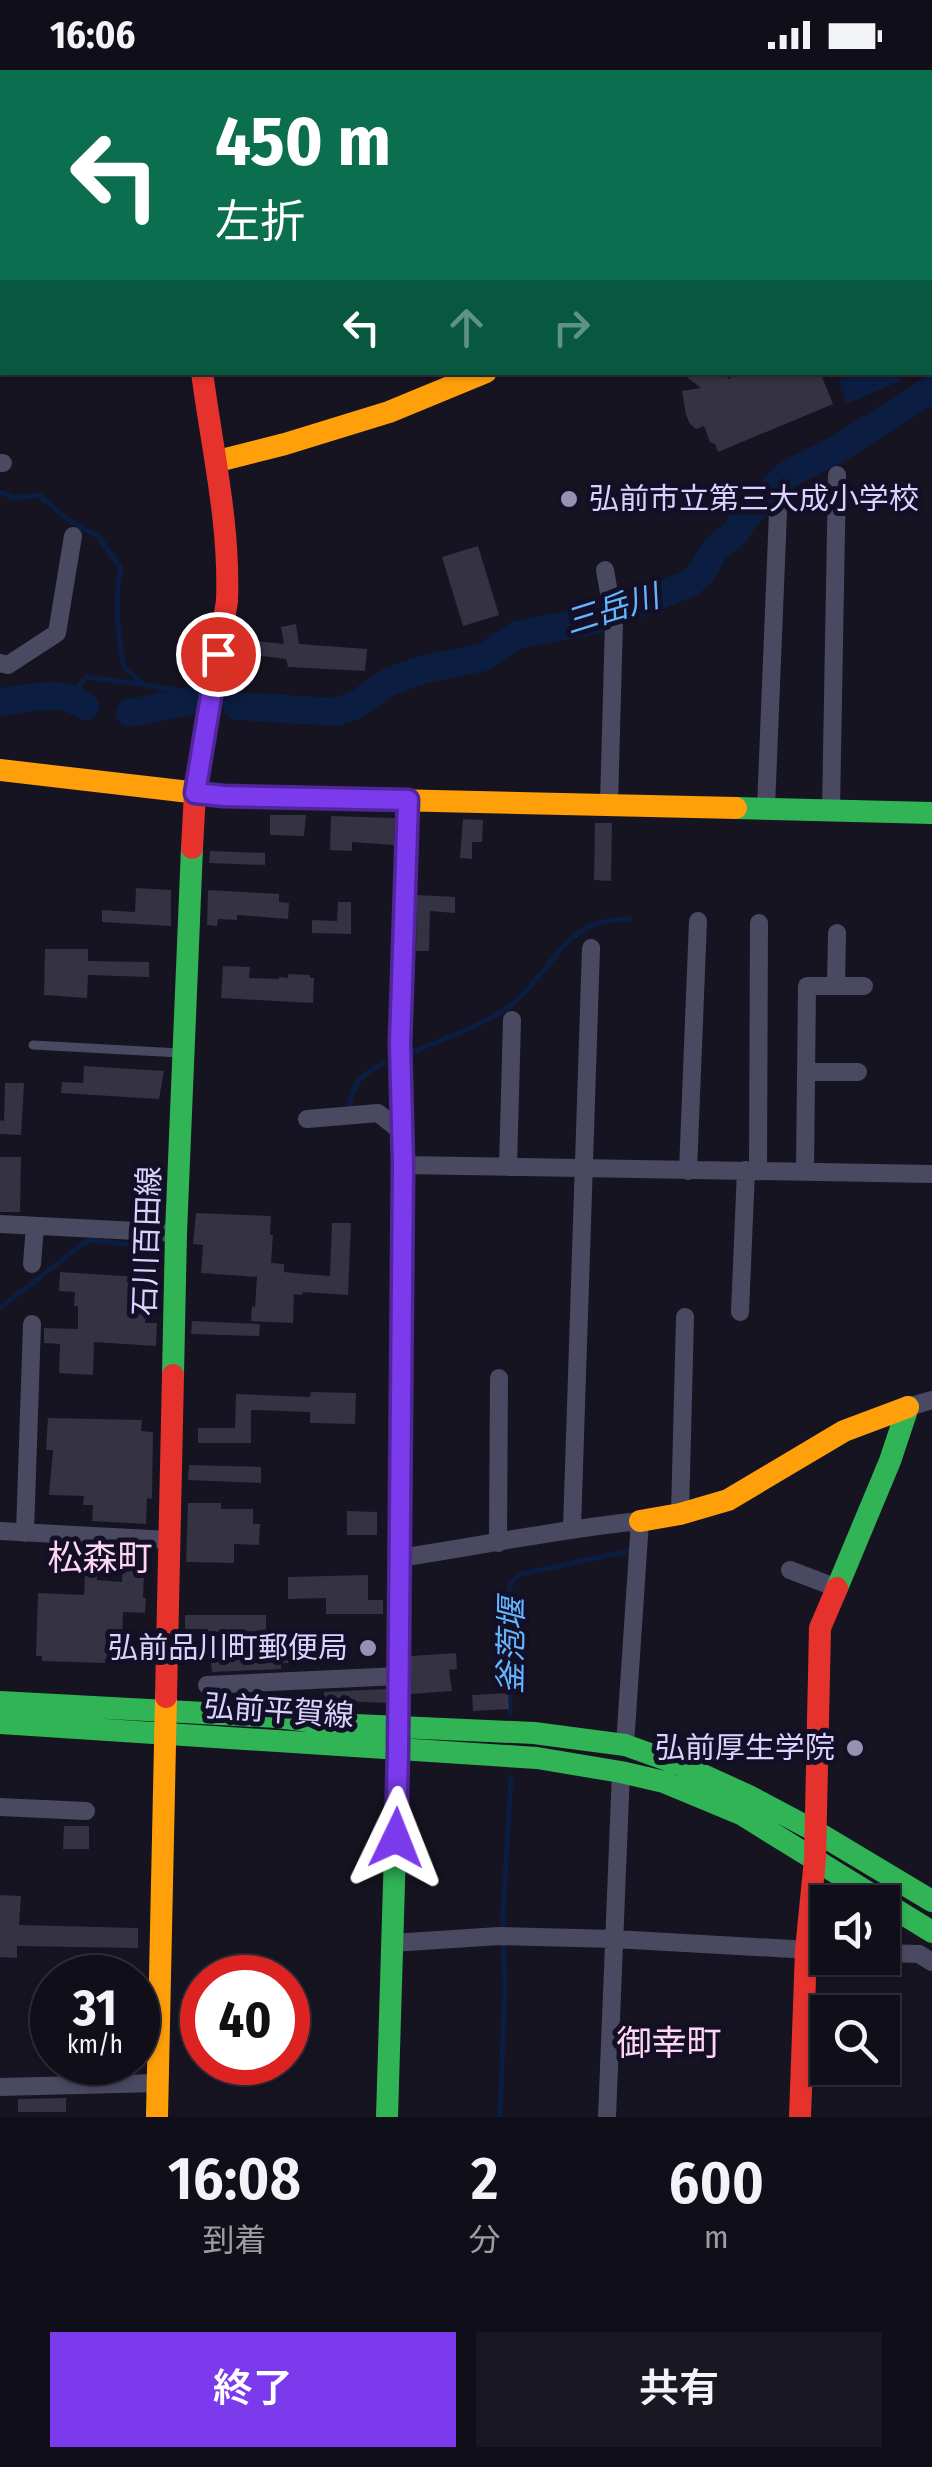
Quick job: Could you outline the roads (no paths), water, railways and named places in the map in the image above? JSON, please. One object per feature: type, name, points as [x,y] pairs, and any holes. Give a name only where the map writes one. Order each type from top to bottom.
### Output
[{"type":"main road","name":"石川百田線","points":[[160,1979],[176,1233],[195,793],[230,571],[218,462],[203,375]]},
{"type":"main road","points":[[218,462],[389,412],[479,375]]},
{"type":"main road","points":[[0,770],[224,796],[932,813]]},
{"type":"main road","points":[[640,1521],[728,1500],[844,1431],[908,1407]]},
{"type":"main road","points":[[815,1885],[820,1628],[890,1461],[908,1407]]},
{"type":"main road","name":"弘前平賀線","points":[[0,1702],[398,1750],[537,1758],[664,1782],[741,1814],[932,1932]]},
{"type":"main road","name":"弘前平賀線","points":[[0,1723],[277,1717],[333,1724],[534,1732],[625,1745],[682,1765],[749,1796],[932,1901]]},
{"type":"main road","points":[[388,2117],[398,1750]]},
{"type":"main road","points":[[800,2117],[814,1975]]},
{"type":"main road","name":"石川百田線","points":[[158,2085],[158,2117]]},
{"type":"street","points":[[832,810],[836,476]]},
{"type":"street","points":[[766,808],[778,512]]},
{"type":"street","points":[[0,663],[8,665],[57,633],[73,536]]},
{"type":"street","points":[[605,570],[613,614],[609,804]]},
{"type":"street","points":[[398,1750],[403,1165],[400,1043],[408,800]]},
{"type":"street","points":[[688,1171],[698,921]]},
{"type":"street","points":[[740,1312],[752,1170],[760,923]]},
{"type":"street","points":[[836,986],[837,934]]},
{"type":"street","points":[[572,1528],[591,948]]},
{"type":"street","points":[[805,1170],[807,986],[864,986]]},
{"type":"street","points":[[508,1167],[512,1020]]},
{"type":"street","points":[[806,1072],[858,1072]]},
{"type":"street","points":[[319,1124],[378,1113],[402,1132]]},
{"type":"street","points":[[403,1165],[932,1174]]},
{"type":"street","points":[[0,1224],[176,1233]]},
{"type":"street","points":[[32,1264],[35,1226]]},
{"type":"street","points":[[680,1514],[684,1317]]},
{"type":"street","points":[[24,1534],[32,1324]]},
{"type":"street","points":[[498,1543],[499,1378]]},
{"type":"street","points":[[908,1407],[932,1400]]},
{"type":"street","points":[[400,1558],[572,1528],[640,1521],[625,1745]]},
{"type":"street","points":[[0,1532],[169,1540]]},
{"type":"street","points":[[790,1570],[836,1588]]},
{"type":"street","points":[[207,1685],[398,1676]]},
{"type":"street","points":[[607,2117],[621,1772]]},
{"type":"street","points":[[0,1807],[86,1811]]},
{"type":"street","points":[[392,1943],[499,1936],[810,1950]]},
{"type":"street","points":[[900,1953],[920,1954],[932,1962]]},
{"type":"street","points":[[0,2087],[63,2085]]},
{"type":"lane","points":[[33,1046],[185,1054]]},
{"type":"water","points":[[854,375],[898,375],[901,381],[846,404],[838,381]]},
{"type":"waterway","name":"三岳川","points":[[237,706],[336,712],[356,705],[388,682],[421,670],[484,657],[517,635],[600,619],[690,583],[716,548],[734,534],[747,515],[788,474],[838,449],[932,389]]},
{"type":"waterway","points":[[0,492],[16,498],[39,495],[70,521],[99,537],[121,569],[117,617],[123,666],[144,685],[182,691]]},
{"type":"waterway","points":[[70,697],[87,677],[141,684]]},
{"type":"waterway","points":[[0,702],[55,696],[85,706]]},
{"type":"waterway","points":[[130,713],[189,701]]},
{"type":"waterway","points":[[410,1053],[506,1009],[576,935],[590,926],[630,919]]},
{"type":"waterway","points":[[349,1108],[360,1080],[385,1063]]},
{"type":"waterway","points":[[0,1308],[88,1240],[153,1247]]},
{"type":"waterway","name":"釜萢堰","points":[[510,1713],[510,1584],[521,1574],[629,1551]]},
{"type":"waterway","name":"釜萢堰","points":[[502,1931],[511,1777]]},
{"type":"waterway","name":"釜萢堰","points":[[500,2117],[503,1943]]},
{"type":"place","name":"弘前市立第三大成小学校","points":[[569,499]]},
{"type":"place","name":"弘前品川町郵便局","points":[[368,1648]]},
{"type":"place","name":"弘前厚生学院","points":[[855,1748]]},
{"type":"district","name":"松森町","points":[[100,1558]]},
{"type":"district","name":"御幸町","points":[[669,2043]]}]
